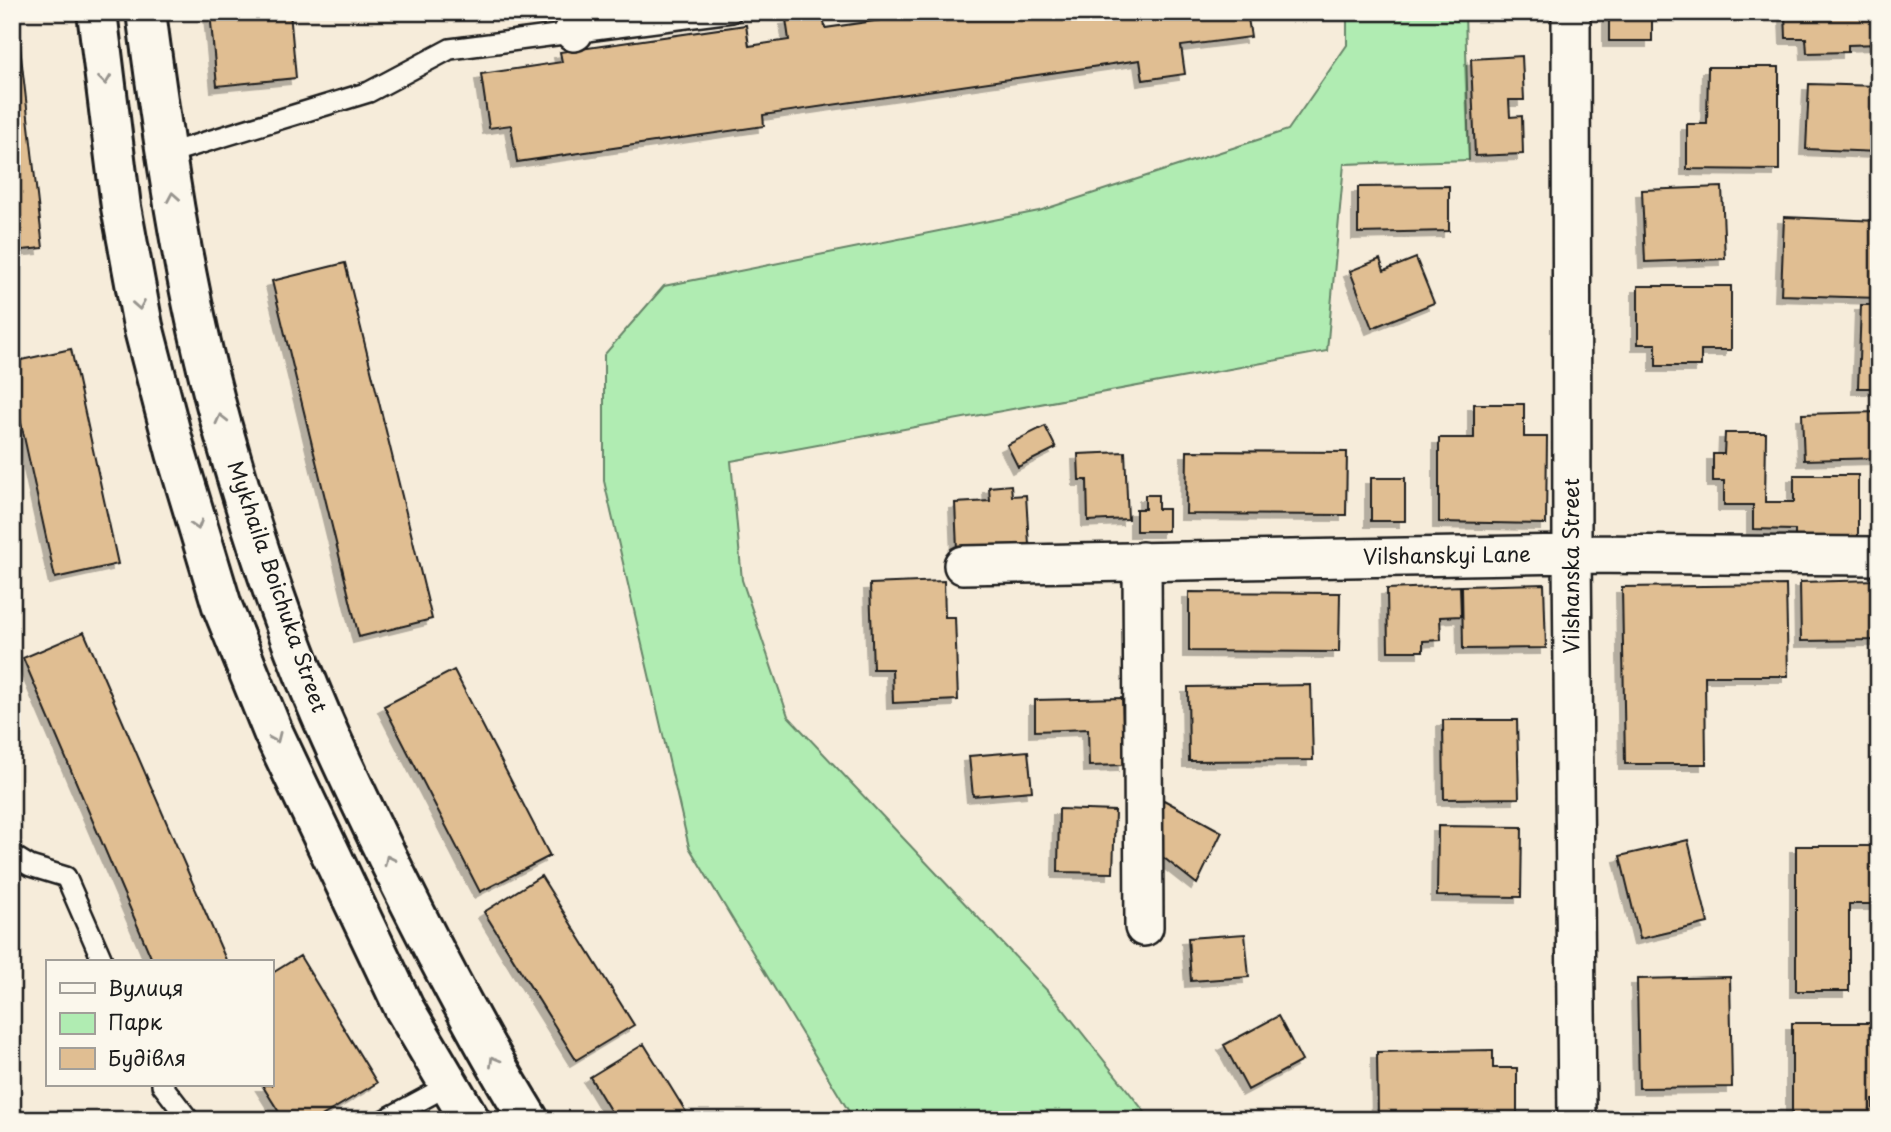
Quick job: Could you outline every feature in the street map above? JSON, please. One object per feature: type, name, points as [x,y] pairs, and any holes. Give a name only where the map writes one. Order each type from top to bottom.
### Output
[{"type":"main road","points":[[97,12],[121,207],[143,327],[176,453],[222,606],[273,732],[404,1008],[470,1120]]},
{"type":"main road","name":"Mykhaila Boichuka Street","points":[[146,12],[166,154],[196,321],[227,444],[274,591],[315,700],[370,821],[450,985],[529,1120]]},
{"type":"street","name":"Vilshanska Street","points":[[1571,12],[1577,1120]]},
{"type":"street","name":"Vilshanskyi Lane","points":[[963,565],[1572,554],[1879,556]]},
{"type":"street","points":[[1142,561],[1144,927]]},
{"type":"lane","points":[[166,154],[369,92],[450,49],[575,22],[732,12]]},
{"type":"lane","points":[[12,855],[30,866],[66,877],[102,960]]},
{"type":"lane","points":[[384,1120],[449,1085]]},
{"type":"lane","points":[[163,1086],[189,1120]]},
{"type":"green space","points":[[1347,12],[1465,12],[1469,160],[1344,164],[1327,351],[731,461],[742,580],[788,716],[1056,1000],[1151,1120],[854,1120],[689,847],[604,481],[604,355],[664,286],[1039,211],[1288,130],[1347,45]]},
{"type":"building","points":[[12,12],[16,12],[43,248],[12,251]]},
{"type":"building","points":[[210,12],[290,12],[296,78],[217,86]]},
{"type":"building","points":[[937,12],[1247,12],[1251,37],[1181,46],[1185,74],[1143,80],[1140,60],[763,115],[764,126],[517,162],[511,125],[489,128],[481,74],[562,62],[560,52],[746,25],[749,46],[789,40],[786,19],[823,13],[825,28]]},
{"type":"building","points":[[1609,12],[1652,12],[1652,41],[1609,41]]},
{"type":"building","points":[[1785,12],[1879,12],[1879,44],[1848,45],[1848,52],[1807,53],[1806,38],[1786,38]]},
{"type":"building","points":[[1522,56],[1524,100],[1509,100],[1510,117],[1522,116],[1523,154],[1475,156],[1471,59]]},
{"type":"building","points":[[1708,67],[1779,67],[1779,170],[1687,169],[1687,124],[1707,124]]},
{"type":"building","points":[[1809,84],[1879,86],[1879,152],[1806,149]]},
{"type":"building","points":[[1449,186],[1449,231],[1358,233],[1358,187]]},
{"type":"building","points":[[1722,187],[1725,259],[1645,262],[1642,190]]},
{"type":"building","points":[[1784,217],[1879,221],[1879,298],[1781,295]]},
{"type":"building","points":[[1416,258],[1434,303],[1372,328],[1350,271],[1380,259],[1384,271]]},
{"type":"building","points":[[345,263],[432,619],[359,637],[272,281]]},
{"type":"building","points":[[1638,286],[1731,286],[1731,350],[1701,350],[1701,366],[1656,366],[1656,344],[1638,344]]},
{"type":"building","points":[[1861,305],[1879,305],[1879,388],[1858,388]]},
{"type":"building","points":[[71,349],[118,564],[55,578],[12,382],[12,362]]},
{"type":"building","points":[[1474,404],[1524,404],[1524,437],[1547,437],[1546,524],[1439,522],[1439,438],[1474,438]]},
{"type":"building","points":[[1879,412],[1879,458],[1804,460],[1802,414]]},
{"type":"building","points":[[1045,426],[1056,448],[1018,467],[1007,445]]},
{"type":"building","points":[[1725,433],[1766,433],[1765,502],[1794,502],[1794,475],[1858,475],[1858,546],[1795,546],[1795,530],[1753,529],[1753,505],[1724,505],[1724,481],[1713,481],[1713,454],[1724,454]]},
{"type":"building","points":[[1187,451],[1347,452],[1346,515],[1186,514]]},
{"type":"building","points":[[1125,452],[1128,519],[1088,521],[1087,480],[1079,480],[1078,454]]},
{"type":"building","points":[[1371,478],[1405,478],[1405,521],[1371,521]]},
{"type":"building","points":[[1011,485],[1012,496],[1026,495],[1029,545],[957,549],[955,503],[990,501],[989,487]]},
{"type":"building","points":[[1145,495],[1158,495],[1158,509],[1168,509],[1168,531],[1136,531],[1136,509],[1145,509]]},
{"type":"building","points":[[1879,580],[1879,640],[1801,641],[1800,582]]},
{"type":"building","points":[[944,581],[945,617],[955,617],[958,700],[893,703],[892,669],[873,669],[870,584]]},
{"type":"building","points":[[1544,584],[1546,648],[1463,649],[1462,586]]},
{"type":"building","points":[[1786,585],[1788,676],[1705,676],[1706,764],[1625,764],[1622,587]]},
{"type":"building","points":[[1460,586],[1461,616],[1440,617],[1441,640],[1423,641],[1423,651],[1388,651],[1387,589]]},
{"type":"building","points":[[1189,592],[1340,593],[1339,652],[1189,651]]},
{"type":"building","points":[[84,632],[226,960],[152,960],[23,658]]},
{"type":"building","points":[[454,670],[550,856],[480,892],[384,706]]},
{"type":"building","points":[[1311,685],[1313,760],[1189,761],[1188,687]]},
{"type":"building","points":[[1122,698],[1124,765],[1089,766],[1088,729],[1035,731],[1035,700]]},
{"type":"building","points":[[1443,720],[1517,720],[1519,798],[1444,799]]},
{"type":"building","points":[[1028,751],[1032,791],[973,796],[969,756]]},
{"type":"building","points":[[1162,799],[1222,832],[1197,884],[1159,854]]},
{"type":"building","points":[[1059,809],[1115,811],[1113,873],[1058,872]]},
{"type":"building","points":[[1438,826],[1522,827],[1521,897],[1437,896]]},
{"type":"building","points":[[1688,840],[1708,923],[1640,939],[1620,856]]},
{"type":"building","points":[[1796,846],[1879,846],[1879,904],[1849,904],[1849,991],[1796,991]]},
{"type":"building","points":[[541,876],[634,1025],[576,1060],[484,912]]},
{"type":"building","points":[[1245,934],[1249,977],[1191,981],[1188,938]]},
{"type":"building","points":[[300,956],[377,1083],[315,1120],[284,1120],[263,1086],[273,1086],[273,973]]},
{"type":"building","points":[[1730,977],[1732,1087],[1639,1088],[1637,979]]},
{"type":"building","points":[[1278,1016],[1302,1061],[1248,1090],[1224,1045]]},
{"type":"building","points":[[1792,1023],[1879,1023],[1879,1100],[1873,1100],[1873,1120],[1792,1120]]},
{"type":"building","points":[[644,1044],[691,1120],[616,1120],[590,1077]]},
{"type":"building","points":[[1493,1050],[1493,1068],[1517,1068],[1517,1120],[1378,1120],[1377,1052]]}]
